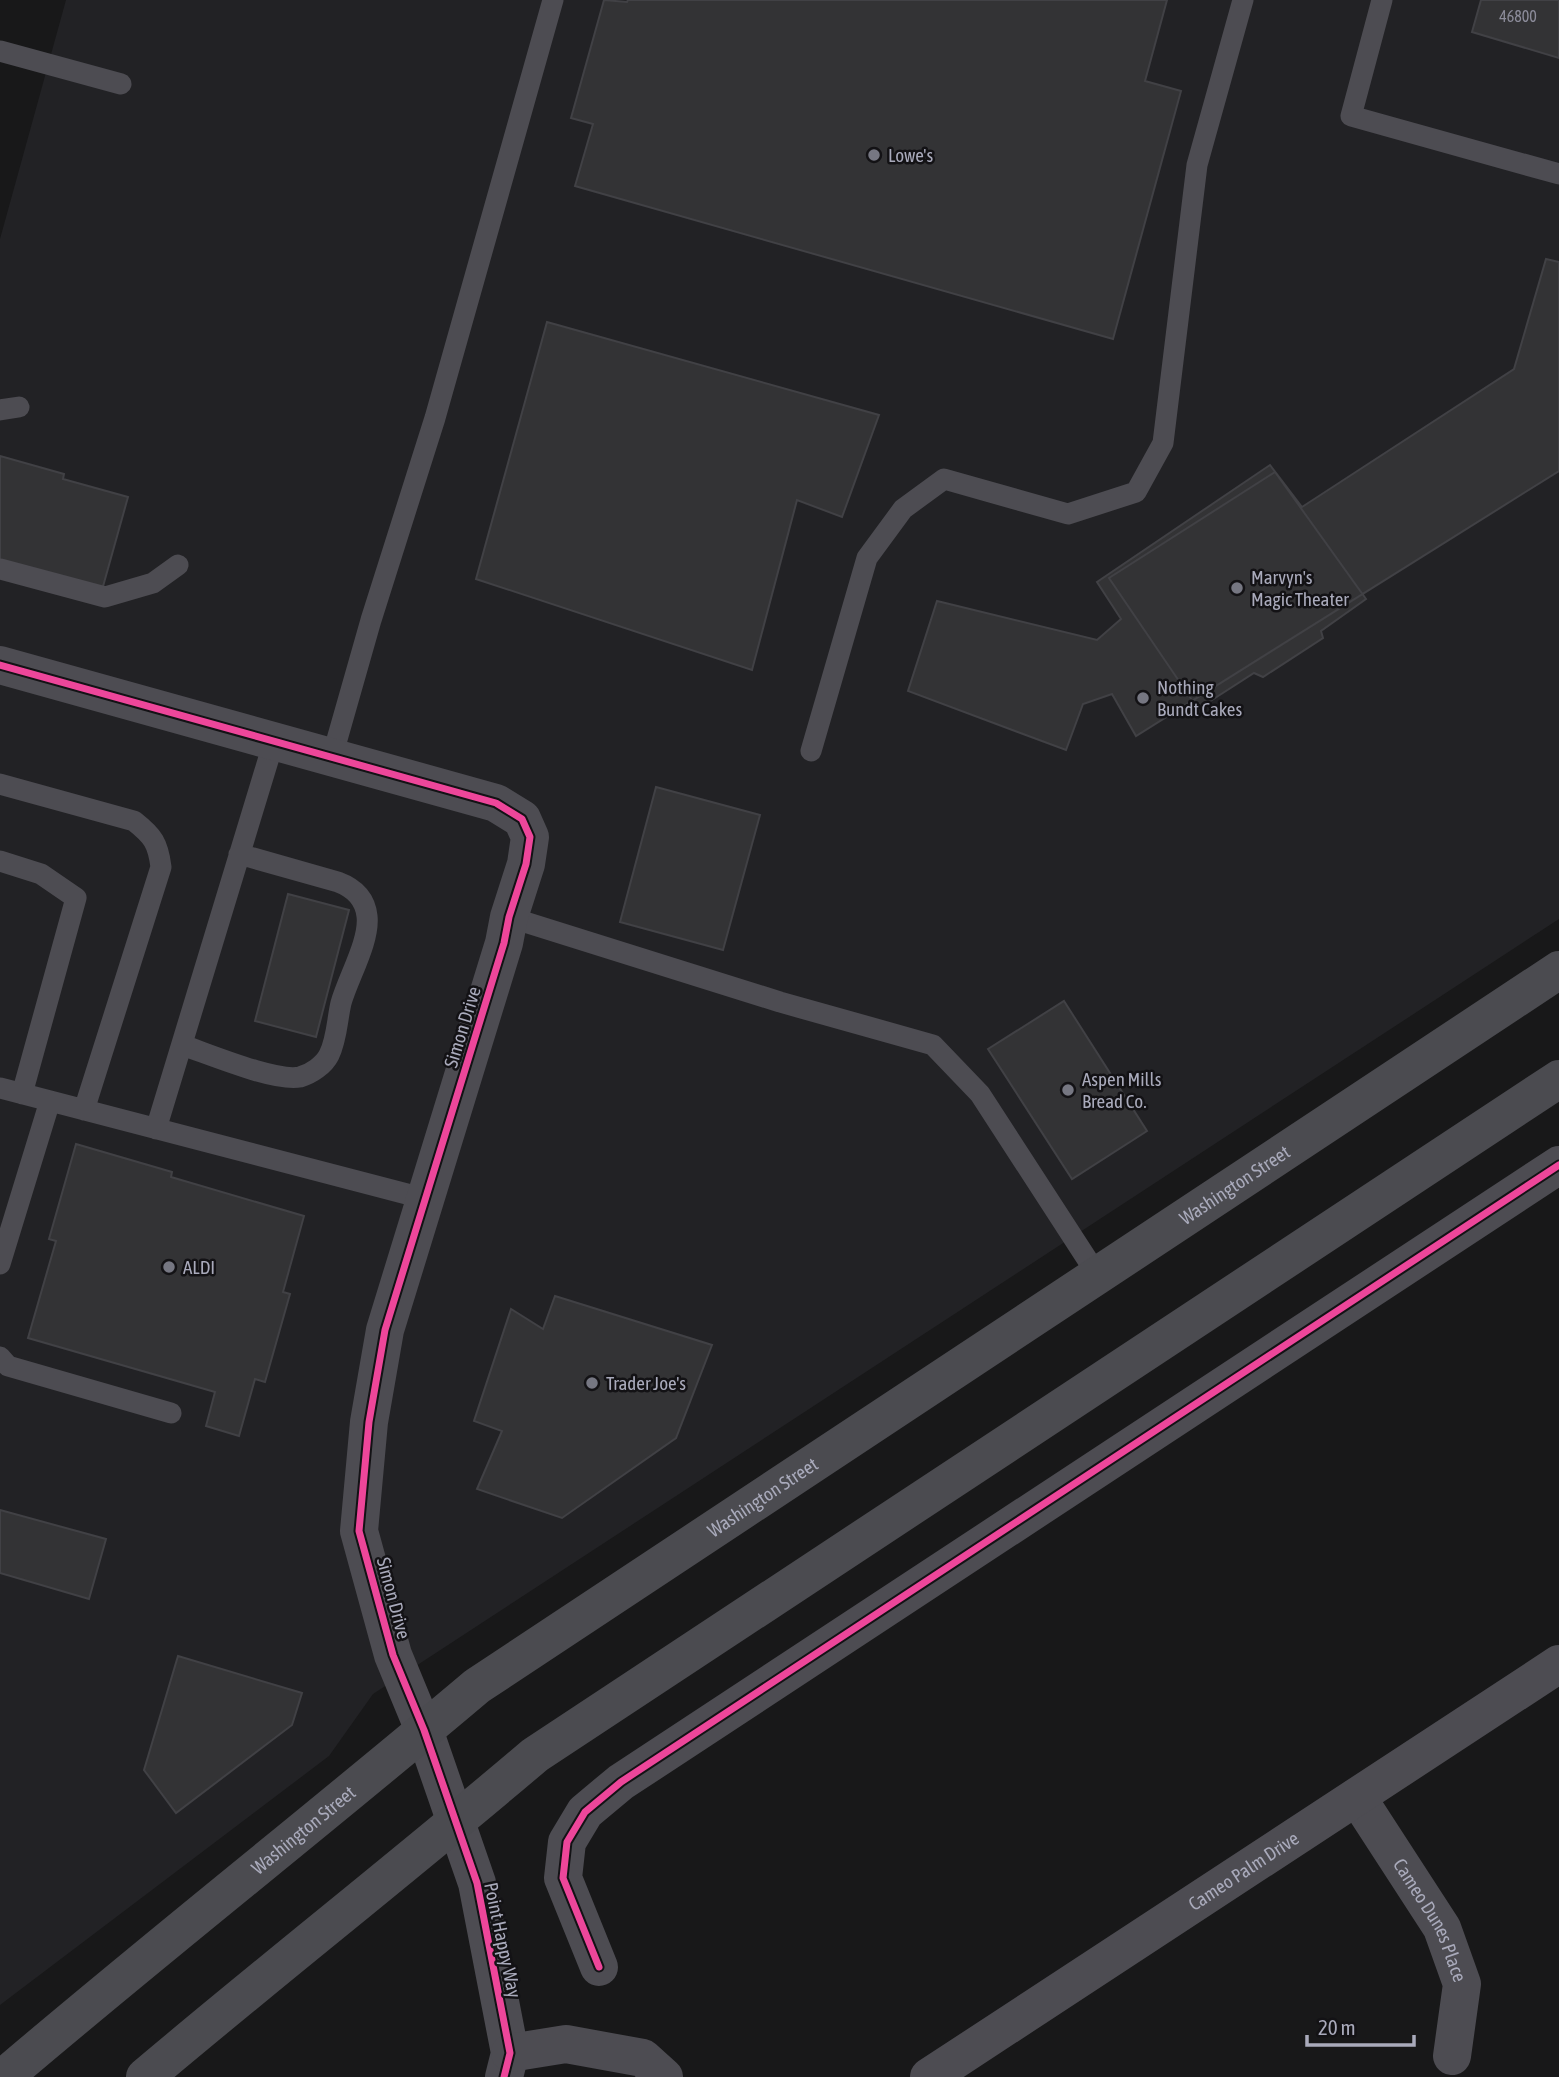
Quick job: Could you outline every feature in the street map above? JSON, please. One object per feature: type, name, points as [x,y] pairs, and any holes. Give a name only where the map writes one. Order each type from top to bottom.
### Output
[{"type":"main road","name":"Washington Street","points":[[5,2077],[111,1986],[490,1676],[1559,970]]},
{"type":"main road","points":[[145,2077],[455,1824],[535,1755],[1559,1079]]},
{"type":"street","name":"Simon Drive","points":[[0,666],[496,803],[522,819],[530,837],[526,864],[509,917],[504,943],[385,1330],[369,1422],[359,1531],[393,1655],[425,1730],[438,1771]]},
{"type":"street","points":[[599,1967],[564,1878],[567,1842],[585,1812],[621,1782],[1559,1165]]},
{"type":"street","name":"Cameo Palm Drive","points":[[929,2077],[1559,1664]]},
{"type":"street","name":"Point Happy Way","points":[[438,1771],[477,1883],[507,2065]]},
{"type":"street","name":"Cameo Dunes Place","points":[[1357,1797],[1442,1928],[1462,1984],[1452,2056]]},
{"type":"street","points":[[507,2065],[566,2044],[643,2059],[664,2077]]},
{"type":"lane","points":[[332,757],[371,620],[435,418],[553,0]]},
{"type":"lane","points":[[811,751],[867,558],[903,509],[944,479],[1068,514],[1136,492],[1163,443],[1197,165],[1243,0]]},
{"type":"lane","points":[[1382,0],[1351,116],[1559,174]]},
{"type":"lane","points":[[0,51],[121,83]]},
{"type":"lane","points":[[0,569],[105,597],[153,583],[178,565]]},
{"type":"lane","points":[[156,1129],[274,741]]},
{"type":"lane","points":[[0,784],[134,821],[150,834],[159,849],[162,867],[84,1110]]},
{"type":"lane","points":[[182,1045],[283,1078],[301,1077],[316,1070],[328,1058],[335,1039],[341,1003],[366,934],[368,917],[363,902],[353,888],[338,882],[240,854]]},
{"type":"lane","points":[[0,861],[41,874],[76,898],[22,1094]]},
{"type":"lane","points":[[509,917],[780,1002],[933,1045],[980,1094],[1098,1276]]},
{"type":"lane","points":[[0,1088],[426,1199]]},
{"type":"lane","points":[[0,1264],[5,1233],[50,1101]]},
{"type":"lane","points":[[0,1357],[8,1366],[171,1413]]},
{"type":"shaded area","points":[[66,0],[1559,0],[1559,919],[373,1694],[329,1756],[0,2005],[0,239]]},
{"type":"building","name":"Lowe's","points":[[604,0],[1167,0],[1145,81],[1181,91],[1113,339],[575,186],[593,124],[571,118]]},
{"type":"building","points":[[1481,0],[1559,0],[1559,58],[1472,32]]},
{"type":"building","points":[[1546,259],[1559,262],[1559,471],[1136,736],[1112,694],[1083,704],[1066,750],[908,691],[937,601],[1097,640],[1121,619],[1097,582],[1270,465],[1302,507],[1514,369]]},
{"type":"building","points":[[547,322],[879,415],[842,517],[797,500],[752,670],[476,579]]},
{"type":"building","points":[[0,456],[64,474],[63,479],[128,497],[102,590],[0,561]]},
{"type":"building","name":"Marvyn's Magic Theater","points":[[1275,472],[1366,599],[1321,631],[1323,638],[1263,677],[1254,673],[1198,709],[1109,578]]},
{"type":"building","points":[[656,787],[760,815],[723,950],[620,922]]},
{"type":"building","points":[[288,894],[349,910],[316,1037],[255,1021]]},
{"type":"building","name":"Aspen Mills Bread Co.","points":[[1064,1001],[1147,1131],[1072,1179],[988,1049]]},
{"type":"building","name":"ALDI","points":[[76,1144],[172,1172],[171,1177],[304,1216],[283,1292],[290,1294],[265,1382],[255,1379],[239,1436],[206,1426],[215,1392],[28,1338],[56,1241],[49,1239]]},
{"type":"building","name":"Trader Joe's","points":[[555,1296],[712,1345],[676,1438],[562,1518],[477,1489],[502,1431],[474,1421],[511,1309],[543,1329]]},
{"type":"building","points":[[0,1510],[106,1539],[89,1599],[0,1573]]},
{"type":"building","points":[[178,1656],[302,1693],[292,1725],[176,1813],[144,1770]]},
{"type":"cycle path","points":[[0,665],[496,803],[522,819],[530,837],[526,864],[509,917],[504,943],[385,1330],[369,1422],[359,1531],[393,1655],[424,1730],[477,1883],[510,2053],[504,2077]]},
{"type":"cycle path","points":[[599,1967],[563,1878],[567,1842],[585,1812],[621,1782],[1559,1165]]},
{"type":"place","name":"Lowe's","points":[[874,155]]},
{"type":"place","name":"Marvyn's Magic Theater","points":[[1237,588]]},
{"type":"place","name":"Nothing Bundt Cakes","points":[[1143,698]]},
{"type":"place","name":"Aspen Mills Bread Co.","points":[[1068,1090]]},
{"type":"place","name":"ALDI","points":[[169,1267]]},
{"type":"place","name":"Trader Joe's","points":[[592,1383]]}]
